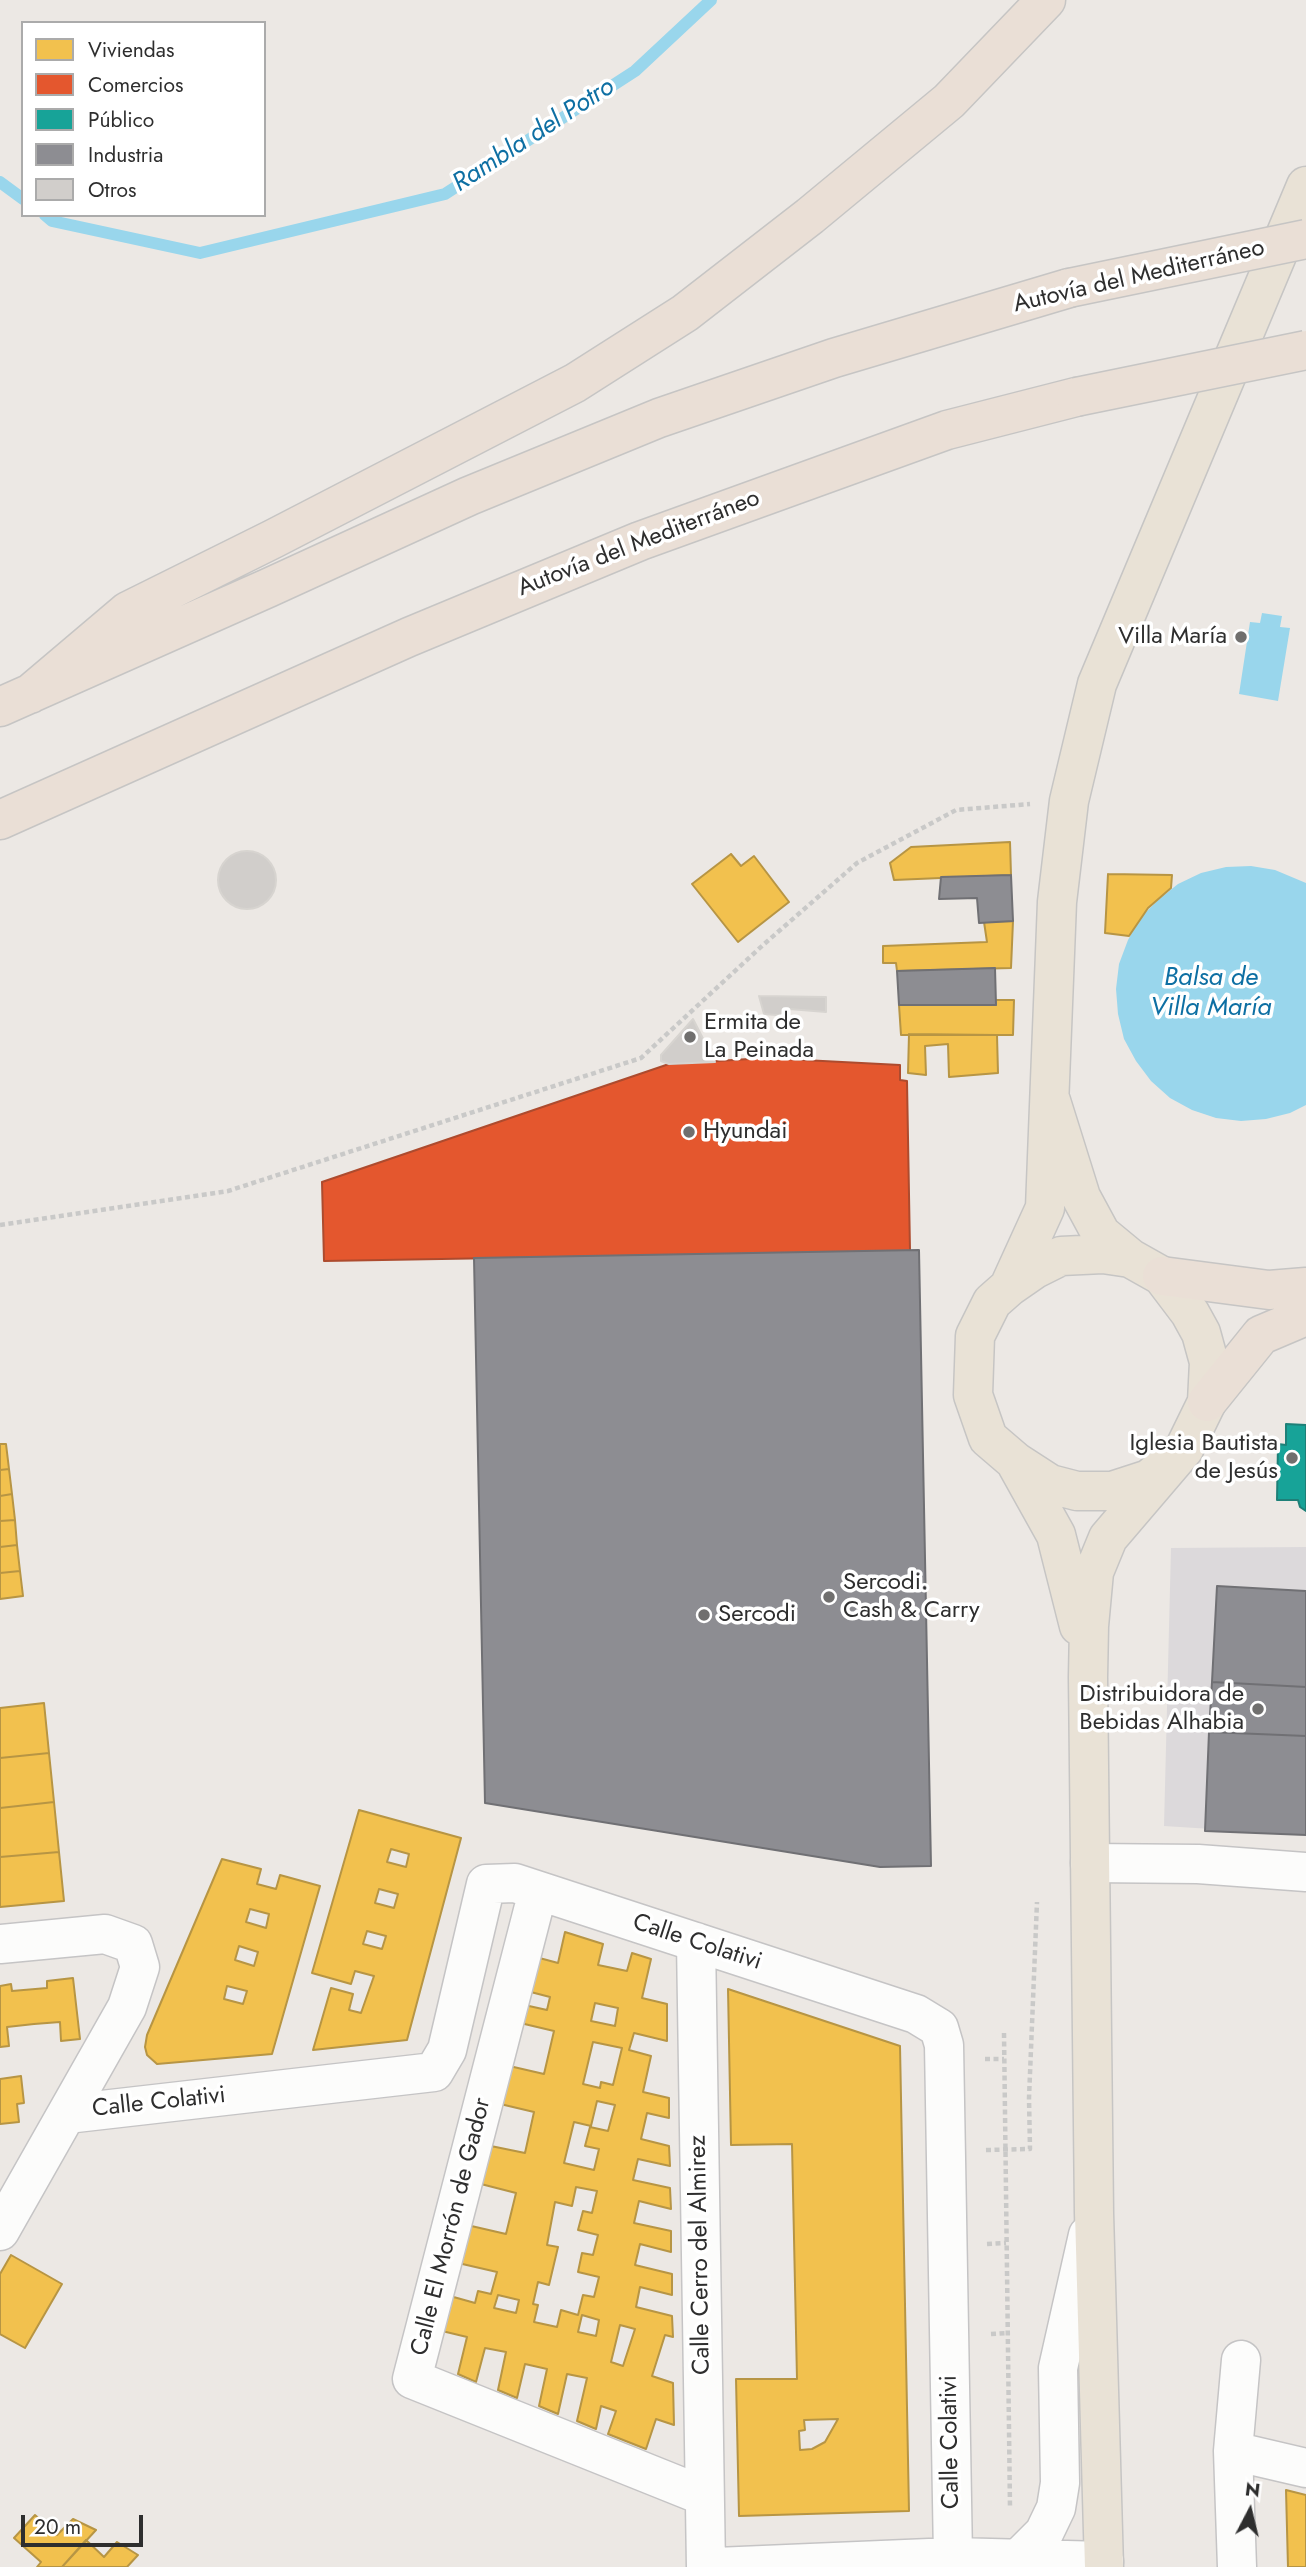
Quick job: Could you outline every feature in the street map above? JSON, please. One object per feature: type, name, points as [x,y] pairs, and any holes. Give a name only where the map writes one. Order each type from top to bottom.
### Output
[{"type":"highway","points":[[15,700],[128,611],[273,540],[575,383],[685,313],[810,216],[949,101],[1046,0]]},
{"type":"highway","points":[[1009,1287],[1045,1208],[1057,902],[1069,801],[1097,684],[1306,186]]},
{"type":"highway","name":"Autovía del Mediterráneo","points":[[15,700],[469,496],[659,418],[834,358],[1069,288],[1306,239]]},
{"type":"highway","name":"Autovía del Mediterráneo","points":[[0,820],[409,637],[640,541],[947,430],[1076,397],[1306,350]]},
{"type":"highway","points":[[1051,1101],[1081,1197],[1101,1234],[1146,1267],[1190,1313],[1201,1333],[1209,1362],[1207,1402]]},
{"type":"highway","points":[[1184,1449],[1149,1479],[1112,1491],[1077,1491],[1050,1484],[1016,1462],[988,1438],[973,1395],[975,1336],[992,1302],[1035,1269],[1061,1256],[1102,1254],[1146,1267],[1269,1290],[1306,1287]]},
{"type":"highway","points":[[1104,2564],[1094,2213],[1088,1677],[1094,1572],[1108,1538],[1184,1449],[1207,1402],[1261,1335],[1306,1316]]},
{"type":"highway","points":[[1016,1462],[1056,1535],[1078,1620],[1088,1677]]},
{"type":"street","points":[[1090,1863],[1198,1864],[1306,1872]]},
{"type":"street","name":"Calle Colativi","points":[[67,2114],[434,2072],[447,2050],[486,1884],[514,1883],[916,2014],[939,2028],[944,2045],[953,2557]]},
{"type":"street","name":"Calle El Morrón de Gador","points":[[538,1891],[412,2379],[704,2496]]},
{"type":"street","points":[[0,1944],[105,1934],[133,1944],[140,1967],[127,2007],[0,2231]]},
{"type":"street","name":"Calle Cerro del Almirez","points":[[696,1942],[706,2567]]},
{"type":"street","points":[[1019,2558],[1044,2533],[1056,2508],[1060,2483],[1058,2368],[1094,2213]]},
{"type":"street","points":[[1237,2567],[1233,2451],[1241,2360]]},
{"type":"street","points":[[1233,2451],[1306,2468]]},
{"type":"street","points":[[716,2567],[953,2557],[1104,2564]]},
{"type":"path","points":[[0,1225],[228,1191],[641,1058],[763,945],[857,863],[956,810],[1069,801]]},
{"type":"path","points":[[978,2150],[1030,2149],[1029,2098],[1037,1902]]},
{"type":"path","points":[[991,2334],[1007,2333]]},
{"type":"shaded area","points":[[1306,1547],[1306,1835],[1164,1826],[1171,1548]]},
{"type":"water","points":[[1262,613],[1282,616],[1280,627],[1290,628],[1278,701],[1239,694],[1250,622],[1260,623]]},
{"type":"water","name":"Balsa de Villa María","points":[[1251,866],[1275,870],[1306,883],[1306,1105],[1290,1113],[1266,1119],[1241,1121],[1216,1118],[1192,1110],[1170,1098],[1151,1081],[1124,1039],[1116,989],[1119,964],[1128,940],[1140,918],[1158,900],[1178,884],[1201,873],[1226,867]]},
{"type":"building: Viviendas","points":[[1010,842],[1011,875],[894,880],[890,863],[911,847]]},
{"type":"building: Viviendas","points":[[731,854],[741,866],[754,856],[789,902],[738,942],[692,884]]},
{"type":"building: Viviendas","points":[[1108,874],[1172,875],[1171,888],[1148,908],[1129,936],[1105,933]]},
{"type":"building: Viviendas","points":[[1013,921],[1011,968],[897,971],[896,963],[883,963],[883,946],[987,942],[984,922]]},
{"type":"building: Viviendas","points":[[996,1000],[1014,1000],[1013,1035],[901,1035],[899,1005],[996,1005]]},
{"type":"building: Viviendas","points":[[909,1034],[997,1035],[998,1073],[949,1077],[948,1044],[925,1046],[926,1075],[908,1073]]},
{"type":"building: Viviendas","points":[[0,1444],[6,1444],[9,1469],[0,1470]]},
{"type":"building: Viviendas","points":[[9,1469],[12,1494],[0,1496],[0,1470]]},
{"type":"building: Viviendas","points":[[12,1494],[15,1520],[0,1521],[0,1496]]},
{"type":"building: Viviendas","points":[[15,1520],[17,1545],[0,1547],[0,1521]]},
{"type":"building: Viviendas","points":[[17,1545],[20,1571],[0,1573],[0,1547]]},
{"type":"building: Viviendas","points":[[20,1571],[23,1596],[0,1599],[0,1573]]},
{"type":"building: Viviendas","points":[[44,1703],[49,1753],[0,1758],[0,1708]]},
{"type":"building: Viviendas","points":[[49,1753],[54,1802],[0,1808],[0,1758]]},
{"type":"building: Viviendas","points":[[54,1802],[59,1852],[0,1857],[0,1808]]},
{"type":"building: Viviendas","points":[[359,1810],[461,1838],[407,2040],[313,2050],[331,1988],[353,1994],[349,2010],[361,2013],[374,1976],[355,1971],[351,1984],[312,1973]],"holes":[[[391,1849],[409,1854],[406,1867],[387,1862]],[[379,1889],[398,1894],[394,1908],[375,1903]],[[367,1931],[386,1936],[382,1949],[363,1944]]]},
{"type":"building: Viviendas","points":[[59,1852],[64,1901],[0,1907],[0,1857]]},
{"type":"building: Viviendas","points":[[222,1859],[261,1869],[257,1884],[276,1889],[280,1875],[320,1886],[272,2054],[157,2064],[147,2055],[147,2035]],"holes":[[[250,1909],[269,1914],[266,1928],[246,1922]],[[239,1946],[258,1952],[254,1966],[235,1960]],[[227,1986],[247,1991],[243,2004],[224,1999]]]},
{"type":"building: Viviendas","points":[[565,1932],[603,1944],[598,1965],[627,1971],[632,1953],[651,1959],[642,1998],[667,2004],[667,2041],[634,2033],[629,2050],[651,2056],[643,2092],[669,2098],[669,2118],[647,2113],[641,2139],[669,2146],[670,2166],[638,2159],[633,2180],[670,2188],[671,2209],[639,2201],[634,2223],[671,2231],[671,2252],[640,2244],[635,2265],[672,2274],[672,2295],[640,2287],[636,2307],[672,2316],[673,2337],[665,2335],[652,2376],[673,2383],[674,2425],[656,2419],[646,2449],[608,2434],[616,2411],[601,2406],[596,2429],[577,2421],[587,2378],[567,2374],[558,2414],[539,2406],[547,2369],[525,2364],[517,2398],[498,2390],[506,2352],[485,2348],[476,2382],[458,2374],[467,2337],[442,2331],[450,2296],[475,2303],[478,2291],[491,2294],[497,2272],[458,2263],[467,2225],[506,2234],[516,2193],[477,2183],[486,2145],[525,2153],[534,2112],[496,2103],[505,2065],[544,2074],[554,2031],[516,2022],[520,2004],[547,2010],[550,1997],[523,1990],[532,1956],[558,1963]],"holes":[[[595,2003],[618,2008],[615,2026],[591,2021]],[[593,2042],[622,2048],[613,2085],[601,2082],[600,2088],[583,2084]],[[597,2101],[615,2105],[608,2131],[590,2127],[585,2146],[599,2149],[594,2170],[564,2163],[574,2122],[591,2126]],[[576,2187],[597,2191],[592,2213],[583,2211],[578,2230],[598,2235],[593,2255],[582,2253],[578,2272],[599,2277],[594,2297],[583,2295],[578,2315],[561,2310],[557,2327],[534,2322],[538,2305],[533,2304],[538,2282],[549,2285],[558,2247],[547,2245],[555,2202],[572,2206]],[[498,2295],[519,2300],[516,2313],[494,2308]],[[582,2315],[599,2320],[596,2336],[578,2332]],[[620,2325],[635,2329],[623,2366],[611,2362]]]},
{"type":"building: Viviendas","points":[[73,1978],[80,2039],[61,2041],[60,2022],[34,2024],[7,2027],[9,2046],[0,2047],[0,1986],[11,1984],[12,1991],[47,1988],[47,1981]]},
{"type":"building: Viviendas","points":[[728,1989],[900,2046],[909,2511],[739,2516],[736,2379],[797,2379],[792,2144],[731,2145]],"holes":[[[838,2419],[825,2442],[812,2449],[800,2450],[799,2431],[805,2430],[804,2420]]]},
{"type":"building: Viviendas","points":[[21,2076],[24,2103],[17,2104],[19,2122],[0,2124],[0,2079]]},
{"type":"building: Viviendas","points":[[11,2255],[62,2284],[25,2348],[0,2334],[0,2274]]},
{"type":"building: Viviendas","points":[[1286,2490],[1306,2495],[1306,2567],[1288,2567]]},
{"type":"building: Viviendas","points":[[35,2515],[57,2535],[73,2519],[96,2530],[62,2567],[37,2567],[41,2562],[14,2538]]},
{"type":"building: Viviendas","points":[[86,2540],[104,2557],[117,2542],[138,2555],[127,2567],[62,2567]]},
{"type":"building: Comercios","name":"Hyundai","points":[[765,1058],[900,1065],[900,1080],[907,1081],[910,1251],[324,1261],[322,1182],[669,1064]]},
{"type":"building: Público","name":"Iglesia Bautista de Jesús","points":[[1286,1424],[1306,1425],[1306,1511],[1300,1507],[1298,1500],[1277,1500],[1278,1444],[1286,1445]]},
{"type":"building: Industria","points":[[1011,875],[1013,921],[979,923],[977,898],[939,899],[941,877]]},
{"type":"building: Industria","points":[[995,968],[996,1005],[899,1005],[897,971]]},
{"type":"building: Industria","name":"Sercodi","points":[[919,1250],[931,1866],[880,1867],[485,1803],[474,1258]]},
{"type":"building: Industria","points":[[1217,1586],[1306,1591],[1306,1687],[1212,1682]]},
{"type":"building: Industria","name":"Distribuidora de Bebidas Alhabia","points":[[1212,1682],[1306,1687],[1306,1736],[1209,1732]]},
{"type":"building: Industria","points":[[1209,1732],[1306,1736],[1306,1835],[1205,1831]]},
{"type":"building: Otros","points":[[241,851],[253,851],[263,855],[272,864],[276,886],[268,901],[253,909],[241,909],[231,905],[222,896],[218,886],[218,874],[222,864],[231,855]]},
{"type":"building: Otros","points":[[759,996],[826,997],[826,1012],[789,1009],[788,1016],[764,1014]]},
{"type":"building: Otros","name":"Ermita de La Peinada","points":[[693,1019],[715,1062],[669,1064],[661,1061],[661,1055]]},
{"type":"waterway","name":"Rambla del Potro","points":[[47,217],[52,221],[200,253],[445,194],[635,71],[711,0]]},
{"type":"waterway","name":"Rambla del Potro","points":[[0,182],[21,198]]},
{"type":"place","name":"Villa María","points":[[1241,637]]},
{"type":"place","name":"Ermita de La Peinada","points":[[690,1037]]},
{"type":"place","name":"Hyundai","points":[[689,1132]]},
{"type":"place","name":"Iglesia Bautista de Jesús","points":[[1292,1458]]},
{"type":"place","name":"Sercodi. Cash & Carry","points":[[829,1597]]},
{"type":"place","name":"Sercodi","points":[[704,1615]]},
{"type":"place","name":"Distribuidora de Bebidas Alhabia","points":[[1258,1709]]}]
